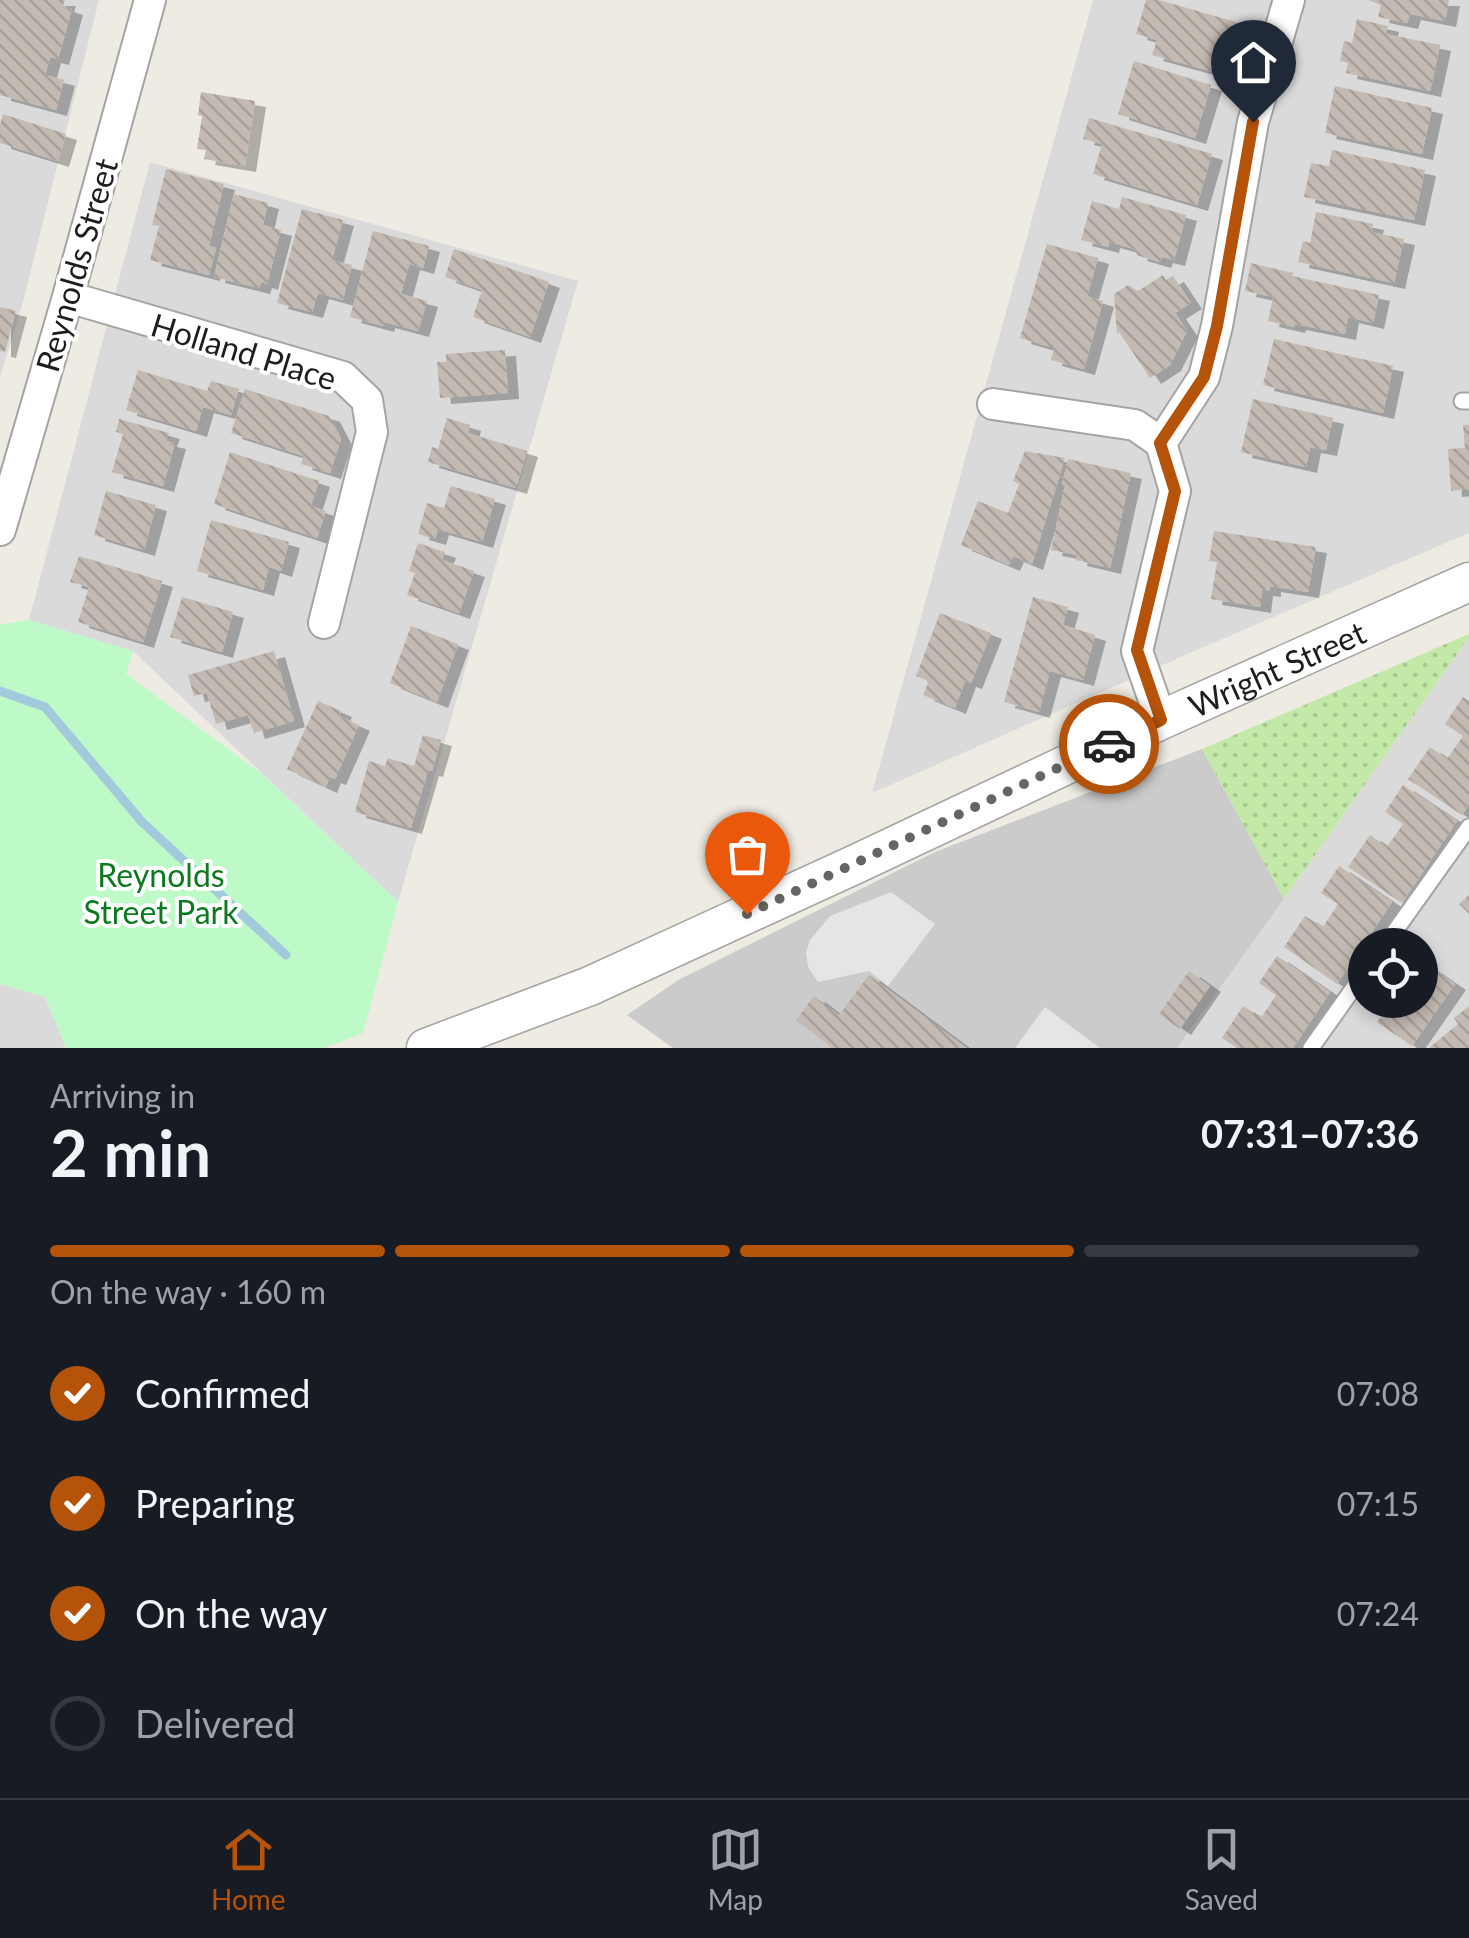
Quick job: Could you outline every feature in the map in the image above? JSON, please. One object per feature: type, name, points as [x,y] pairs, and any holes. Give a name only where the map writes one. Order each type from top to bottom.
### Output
[{"type":"street","name":"Reynolds Street","points":[[0,530],[6,481],[68,297],[150,0]]},
{"type":"street","points":[[1160,443],[1204,377],[1217,326],[1253,122],[1290,0]]},
{"type":"street","name":"Holland Place","points":[[68,297],[343,376],[367,400],[372,432],[324,622]]},
{"type":"street","points":[[993,404],[1136,424],[1160,443],[1175,491],[1137,650],[1161,720]]},
{"type":"street","name":"Wright Street","points":[[426,1048],[590,986],[1161,720],[1469,582]]},
{"type":"lane","points":[[1396,928],[1469,827]]},
{"type":"lane","points":[[1311,1048],[1348,996]]},
{"type":"shaded area","points":[[0,0],[99,0],[0,378]]},
{"type":"shaded area","points":[[1093,0],[1469,0],[1469,533],[872,793]]},
{"type":"shaded area","points":[[150,162],[578,281],[398,902],[133,651],[29,620]]},
{"type":"shaded area","points":[[1469,637],[1469,1048],[1177,1048],[1284,899]]},
{"type":"shaded area","points":[[1202,749],[1284,899],[1177,1048],[673,1048],[627,1015],[680,979],[935,852]]},
{"type":"shaded area","points":[[891,892],[935,924],[888,986],[869,971],[818,982],[808,967],[806,952],[810,940],[830,916]]},
{"type":"shaded area","points":[[0,984],[45,997],[66,1048],[0,1048]]},
{"type":"shaded area","points":[[1045,1007],[1100,1048],[1015,1048]]},
{"type":"green space","name":"Reynolds Street Park","points":[[29,620],[133,651],[126,674],[261,773],[398,902],[363,1033],[324,1048],[66,1048],[45,997],[0,984],[0,625]]},
{"type":"green space","points":[[1469,637],[1284,899],[1202,749]]},
{"type":"building","points":[[0,0],[65,0],[63,6],[72,9],[58,59],[50,57],[45,75],[64,80],[56,110],[0,95]]},
{"type":"building","points":[[1146,0],[1159,0],[1236,22],[1221,74],[1152,55],[1157,40],[1136,34]]},
{"type":"building","points":[[1368,0],[1449,0],[1445,21],[1410,14],[1407,23],[1378,17],[1381,5]]},
{"type":"building","points":[[1357,19],[1388,26],[1386,34],[1440,45],[1430,91],[1346,73],[1348,63],[1340,61],[1344,41],[1352,43]]},
{"type":"building","points":[[1134,61],[1211,85],[1195,138],[1118,114]]},
{"type":"building","points":[[1335,86],[1432,108],[1422,154],[1325,133]]},
{"type":"building","points":[[201,92],[255,101],[245,166],[204,159],[206,150],[197,149]]},
{"type":"building","points":[[3,114],[66,134],[58,161],[0,143]]},
{"type":"building","points":[[1089,118],[1212,154],[1197,205],[1093,174],[1102,144],[1083,139]]},
{"type":"building","points":[[1332,150],[1425,170],[1414,220],[1304,197],[1311,163],[1329,166]]},
{"type":"building","points":[[166,169],[224,184],[209,246],[216,248],[209,275],[150,260],[159,226],[152,225]]},
{"type":"building","points":[[234,194],[268,203],[263,225],[281,230],[267,284],[261,282],[259,288],[214,277]]},
{"type":"building","points":[[1122,197],[1186,215],[1174,260],[1162,257],[1160,262],[1136,255],[1138,250],[1081,240],[1092,201],[1119,209]]},
{"type":"building","points":[[302,209],[343,220],[332,260],[352,265],[343,300],[318,293],[312,312],[277,303]]},
{"type":"building","points":[[1316,212],[1373,224],[1371,232],[1404,239],[1394,283],[1298,262],[1303,241],[1310,243]]},
{"type":"building","points":[[373,231],[429,246],[423,268],[409,264],[401,294],[427,301],[418,331],[350,317]]},
{"type":"building","points":[[1047,244],[1098,258],[1087,296],[1103,301],[1084,369],[1051,360],[1054,348],[1020,338]]},
{"type":"building","points":[[454,249],[549,282],[530,337],[473,317],[482,290],[445,277]]},
{"type":"building","points":[[1251,263],[1379,295],[1373,323],[1348,317],[1345,334],[1268,321],[1273,297],[1245,291]]},
{"type":"building","points":[[1163,275],[1166,280],[1173,276],[1191,303],[1175,313],[1187,331],[1170,365],[1150,378],[1117,334],[1114,294],[1128,285],[1138,291]]},
{"type":"building","points":[[0,307],[16,311],[5,352],[0,351]]},
{"type":"building","points":[[1274,339],[1393,366],[1383,413],[1263,385]]},
{"type":"building","points":[[505,350],[508,393],[440,398],[437,362],[446,362],[446,354]]},
{"type":"building","points":[[138,370],[207,391],[211,381],[239,389],[231,415],[203,407],[196,431],[126,410]]},
{"type":"building","points":[[245,389],[329,416],[341,439],[330,473],[301,464],[304,456],[231,433]]},
{"type":"building","points":[[1253,399],[1333,418],[1326,450],[1310,447],[1306,467],[1241,452]]},
{"type":"building","points":[[447,418],[470,425],[468,433],[527,451],[516,488],[428,462],[432,447],[438,449]]},
{"type":"building","points":[[119,419],[169,433],[166,441],[175,443],[163,486],[112,472],[123,434],[116,432]]},
{"type":"building","points":[[1463,425],[1469,425],[1469,489],[1451,491],[1448,449],[1465,448]]},
{"type":"building","points":[[1025,451],[1065,458],[1032,564],[1013,556],[1009,565],[961,545],[978,501],[1008,513],[1019,484],[1013,481]]},
{"type":"building","points":[[230,452],[319,481],[311,506],[326,511],[317,538],[214,504]]},
{"type":"building","points":[[1068,459],[1131,473],[1110,568],[1051,550]]},
{"type":"building","points":[[451,486],[495,499],[482,542],[438,529],[435,539],[418,534],[427,503],[444,508]]},
{"type":"building","points":[[106,491],[156,505],[144,550],[94,535]]},
{"type":"building","points":[[211,520],[289,542],[281,571],[269,567],[263,590],[197,571]]},
{"type":"building","points":[[1214,531],[1316,547],[1308,592],[1270,586],[1270,591],[1262,590],[1260,607],[1211,599],[1217,562],[1209,561]]},
{"type":"building","points":[[418,543],[445,552],[442,560],[474,571],[459,613],[407,595],[415,573],[409,571]]},
{"type":"building","points":[[79,556],[162,581],[143,642],[78,622],[89,587],[70,582]]},
{"type":"building","points":[[182,597],[233,612],[222,652],[170,637]]},
{"type":"building","points":[[1033,597],[1068,607],[1063,625],[1095,635],[1083,680],[1050,671],[1039,712],[1004,702]]},
{"type":"building","points":[[940,613],[991,633],[971,683],[965,681],[955,708],[923,695],[929,681],[916,676]]},
{"type":"building","points":[[411,626],[458,644],[437,702],[390,683]]},
{"type":"building","points":[[274,651],[294,721],[254,733],[248,715],[216,724],[207,693],[194,696],[188,675]]},
{"type":"building","points":[[1463,697],[1469,701],[1469,804],[1462,815],[1408,779],[1430,747],[1447,759],[1463,736],[1445,724]]},
{"type":"building","points":[[318,701],[359,725],[335,779],[330,777],[326,787],[287,769]]},
{"type":"building","points":[[423,735],[441,740],[411,828],[355,812],[369,761],[385,766],[388,758],[414,766]]},
{"type":"building","points":[[1403,785],[1457,821],[1402,903],[1348,867],[1370,835],[1387,847],[1403,824],[1385,812]]},
{"type":"building","points":[[1339,866],[1392,902],[1375,928],[1348,928],[1348,968],[1337,984],[1284,947],[1305,916],[1323,927],[1338,904],[1321,893]]},
{"type":"building","points":[[1469,895],[1469,914],[1459,904]]},
{"type":"building","points":[[1277,956],[1330,992],[1293,1048],[1237,1048],[1222,1038],[1243,1006],[1261,1018],[1276,995],[1259,983]]},
{"type":"building","points":[[1189,971],[1210,986],[1180,1029],[1159,1014]]},
{"type":"building","points":[[1438,972],[1455,984],[1438,1009]]},
{"type":"building","points":[[869,975],[967,1048],[832,1048],[796,1020],[814,996],[839,1015]]},
{"type":"building","points":[[1469,1006],[1469,1048],[1429,1048],[1458,1024],[1454,1018]]},
{"type":"building","points":[[1380,1018],[1431,1018],[1412,1046],[1377,1022]]},
{"type":"waterway","points":[[0,691],[45,707],[142,822],[286,955]]},
{"type":"way so far","points":[[747,914],[1109,744]]},
{"type":"route","points":[[1109,744],[1161,720],[1137,650],[1175,491],[1160,443],[1204,377],[1217,326],[1253,122]]}]
